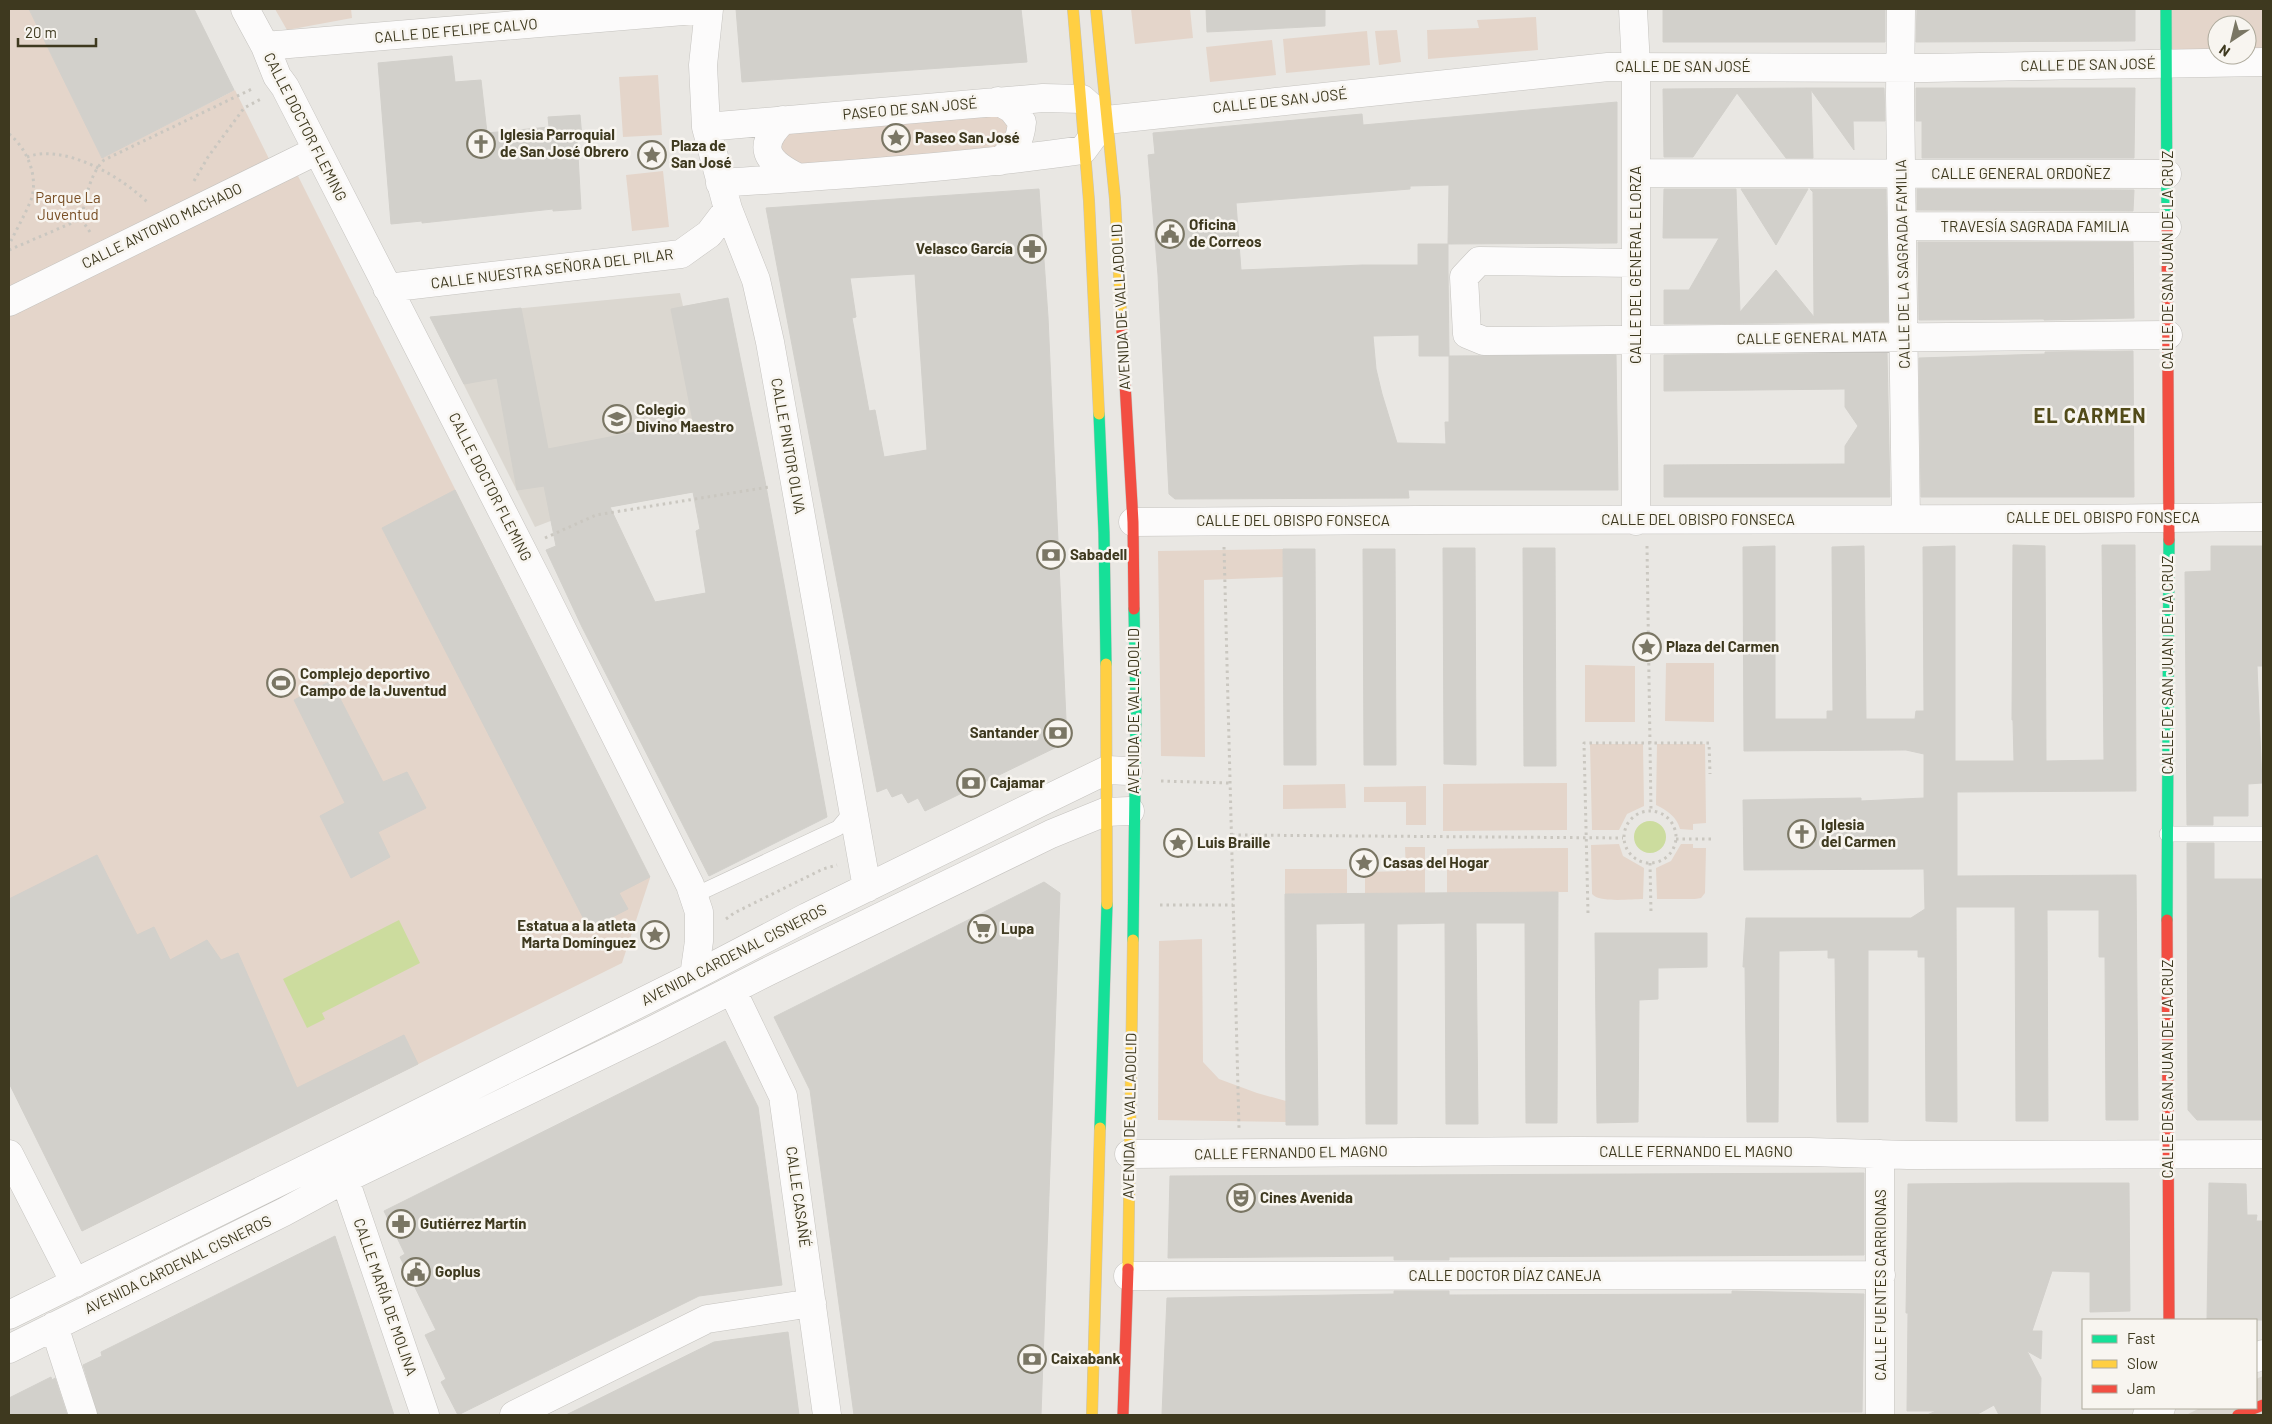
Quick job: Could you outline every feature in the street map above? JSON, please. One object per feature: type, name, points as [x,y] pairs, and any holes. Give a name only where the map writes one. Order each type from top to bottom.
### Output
[{"type":"main road","name":"AVENIDA DE VALLADOLID","points":[[1073,9],[1082,99],[1083,150],[1089,201],[1104,533],[1107,907],[1092,1415]]},
{"type":"main road","name":"AVENIDA DE VALLADOLID","points":[[1096,9],[1114,199],[1133,522],[1136,709],[1134,905],[1128,1276],[1123,1415]]},
{"type":"main road","name":"CALLE DE SAN JUAN DE LA CRUZ","points":[[2166,9],[2169,518],[2167,834],[2169,1319]]},
{"type":"main road","points":[[2238,1415],[2253,1409]]},
{"type":"street","name":"CALLE DOCTOR FLEMING","points":[[245,9],[316,151],[522,550],[694,896],[699,912],[700,941],[694,976]]},
{"type":"street","name":"CALLE DE FELIPE CALVO","points":[[264,46],[708,9]]},
{"type":"street","name":"CALLE PINTOR OLIVA","points":[[708,9],[703,65],[706,127],[728,209],[756,280],[770,342],[867,888]]},
{"type":"street","name":"CALLE DEL GENERAL ELORZA","points":[[1633,9],[1636,66],[1635,340],[1641,521]]},
{"type":"street","name":"CALLE DE LA SAGRADA FAMILIA","points":[[1901,9],[1900,68],[1906,519]]},
{"type":"street","name":"CALLE DE SAN JOSÉ","points":[[1106,120],[1636,66],[1900,68],[2263,62]]},
{"type":"street","name":"PASEO DE SAN JOSÉ","points":[[706,127],[998,101],[1043,98],[1082,99]]},
{"type":"street","points":[[720,183],[1000,161],[1083,150],[1106,120],[1082,99]]},
{"type":"street","points":[[998,101],[1012,109],[1022,122],[1020,139],[1000,161]]},
{"type":"street","points":[[783,120],[770,133],[767,144],[770,158],[778,167],[796,177]]},
{"type":"street","name":"CALLE ANTONIO MACHADO","points":[[9,302],[316,151]]},
{"type":"street","name":"CALLE GENERAL ORDOÑEZ","points":[[1636,173],[2167,174]]},
{"type":"street","name":"CALLE NUESTRA SEÑORA DEL PILAR","points":[[387,288],[681,254],[709,234],[728,209]]},
{"type":"street","name":"TRAVESÍA SAGRADA FAMILIA","points":[[1902,226],[2167,227]]},
{"type":"street","name":"CALLE GENERAL MATA","points":[[1635,263],[1479,261],[1464,277],[1467,334],[1484,342],[1904,336],[2168,335]]},
{"type":"street","name":"CALLE DEL OBISPO FONSECA","points":[[1133,522],[2263,517]]},
{"type":"street","name":"AVENIDA CARDENAL CISNEROS","points":[[9,1314],[336,1154],[1107,770],[1134,776]]},
{"type":"street","name":"AVENIDA CARDENAL CISNEROS","points":[[9,1349],[346,1180],[1051,834],[1106,812],[1134,811]]},
{"type":"street","name":"CALLE CASAÑÉ","points":[[732,990],[783,1096],[828,1415]]},
{"type":"street","name":"CALLE FERNANDO EL MAGNO","points":[[1129,1154],[1586,1151],[1880,1154],[1908,1156],[2263,1154]]},
{"type":"street","points":[[9,1154],[75,1283]]},
{"type":"street","points":[[336,1154],[346,1180]]},
{"type":"street","name":"CALLE FUENTES CARRIONAS","points":[[1880,1154],[1880,1415]]},
{"type":"street","name":"CALLE MARÍA DE MOLINA","points":[[346,1180],[425,1415]]},
{"type":"street","name":"CALLE DOCTOR DÍAZ CANEJA","points":[[1128,1276],[1881,1275]]},
{"type":"street","points":[[514,1415],[707,1319],[812,1302]]},
{"type":"street","points":[[54,1326],[83,1415]]},
{"type":"street","points":[[2147,1415],[2159,1409]]},
{"type":"lane","points":[[694,896],[838,828],[854,809]]},
{"type":"lane","points":[[2167,834],[2263,834]]},
{"type":"path","points":[[9,250],[81,219],[90,184],[97,167],[104,160],[281,82]]},
{"type":"path","points":[[27,157],[40,153],[87,162],[136,190],[175,220],[185,195],[208,157],[244,108],[281,82]]},
{"type":"path","points":[[9,134],[15,138],[27,157],[33,178],[31,198],[9,245]]},
{"type":"path","points":[[522,550],[596,515],[794,483]]},
{"type":"path","points":[[1222,521],[1240,1154]]},
{"type":"path","points":[[1641,521],[1651,811]]},
{"type":"path","points":[[1588,913],[1584,743],[1709,743],[1710,774]]},
{"type":"path","points":[[1134,776],[1230,783]]},
{"type":"path","points":[[1651,811],[1666,817],[1675,831],[1676,839],[1670,853],[1658,862],[1650,863],[1635,859],[1625,846],[1623,838],[1628,821],[1643,812],[1651,811]]},
{"type":"path","points":[[1232,835],[1623,838]]},
{"type":"path","points":[[1676,839],[1712,839]]},
{"type":"path","points":[[1650,863],[1651,913]]},
{"type":"path","points":[[1134,905],[1234,906]]},
{"type":"shaded area","name":"Colegio Divino Maestro","points":[[680,293],[683,306],[728,298],[765,482],[688,493],[566,515],[535,527],[430,317]]},
{"type":"shaded area","points":[[1650,821],[1662,825],[1666,837],[1662,849],[1650,853],[1638,849],[1634,837],[1638,825]]},
{"type":"shaded area","points":[[399,920],[420,963],[322,1013],[325,1019],[307,1028],[283,979]]},
{"type":"shaded area","points":[[2263,1376],[2263,1415],[2186,1415],[2198,1409],[2257,1409],[2257,1379]]},
{"type":"green space","name":"Parque La Juventud","points":[[9,9],[29,9],[102,158],[235,90],[275,171],[9,302]]},
{"type":"green space","points":[[275,9],[351,9],[352,18],[287,30]]},
{"type":"green space","points":[[1131,9],[1190,9],[1193,38],[1135,44]]},
{"type":"green space","points":[[2167,9],[2263,9],[2263,62],[2257,62],[2257,15],[2207,15],[2207,63],[2167,63]]},
{"type":"green space","points":[[1536,17],[1538,50],[1428,59],[1427,30],[1479,28],[1477,20]]},
{"type":"green space","points":[[1397,30],[1401,62],[1379,65],[1375,31]]},
{"type":"green space","points":[[1367,31],[1370,65],[1286,73],[1283,39]]},
{"type":"green space","points":[[1272,40],[1276,75],[1210,82],[1206,47]]},
{"type":"green space","points":[[658,75],[662,135],[623,137],[619,77]]},
{"type":"green space","points":[[1012,109],[1013,150],[797,177],[770,133]]},
{"type":"green space","name":"Complejo deportivo Campo de la Juventud","points":[[294,168],[650,878],[622,963],[82,1231],[9,1083],[9,311]]},
{"type":"green space","points":[[663,171],[669,227],[632,231],[626,175]]},
{"type":"green space","points":[[1283,549],[1283,577],[1204,580],[1205,757],[1161,756],[1158,551]]},
{"type":"green space","points":[[1666,663],[1714,663],[1714,722],[1665,721]]},
{"type":"green space","points":[[1585,665],[1635,666],[1635,722],[1585,722]]},
{"type":"green space","points":[[1590,744],[1643,744],[1644,806],[1627,814],[1619,830],[1592,830]]},
{"type":"green space","points":[[1657,744],[1705,744],[1706,823],[1693,824],[1693,830],[1680,829],[1677,821],[1671,814],[1656,805]]},
{"type":"green space","points":[[1567,783],[1567,830],[1443,831],[1443,784]]},
{"type":"green space","points":[[1345,784],[1346,808],[1283,809],[1283,785]]},
{"type":"green space","points":[[1426,786],[1426,825],[1406,825],[1406,802],[1364,802],[1364,787]]},
{"type":"green space","points":[[1619,844],[1623,856],[1644,868],[1643,899],[1608,900],[1601,899],[1592,894],[1591,845]]},
{"type":"green space","points":[[1681,844],[1693,844],[1693,848],[1706,848],[1705,893],[1701,898],[1695,899],[1657,899],[1656,868],[1671,861]]},
{"type":"green space","points":[[1405,847],[1425,847],[1425,893],[1365,894],[1365,872],[1406,871]]},
{"type":"green space","points":[[1568,848],[1568,892],[1447,893],[1447,849]]},
{"type":"green space","points":[[1285,869],[1347,869],[1347,893],[1285,894]]},
{"type":"green space","points":[[1202,939],[1203,1062],[1219,1079],[1286,1101],[1286,1122],[1158,1120],[1159,941]]},
{"type":"building","points":[[29,9],[194,9],[234,90],[102,158]]},
{"type":"building","points":[[736,9],[1021,9],[1027,62],[742,82]]},
{"type":"building","points":[[1206,9],[1325,9],[1325,26],[1207,32]]},
{"type":"building","points":[[1663,9],[1885,9],[1885,42],[1663,42]]},
{"type":"building","points":[[1917,9],[2135,9],[2135,41],[1916,42]]},
{"type":"building","name":"Iglesia Parroquial de San José Obrero","points":[[452,56],[455,82],[481,80],[487,133],[549,127],[548,117],[580,115],[582,138],[577,138],[581,209],[553,211],[553,209],[422,223],[422,221],[391,224],[378,63]]},
{"type":"building","points":[[1884,88],[1885,121],[1853,121],[1854,150],[1811,90],[1813,158],[1786,158],[1737,93],[1693,157],[1664,157],[1663,89]]},
{"type":"building","points":[[1916,88],[2135,88],[2134,158],[1922,158],[1922,121],[1916,121]]},
{"type":"building","points":[[1617,102],[1617,243],[1448,244],[1448,271],[1449,356],[1616,355],[1618,490],[1408,490],[1409,498],[1175,499],[1169,494],[1158,275],[1148,155],[1155,154],[1153,133],[1362,114],[1363,125]],"holes":[[[1449,185],[1448,244],[1418,244],[1418,265],[1363,265],[1241,270],[1236,203],[1410,189],[1410,186]],[[1419,335],[1419,356],[1449,356],[1449,422],[1445,422],[1446,444],[1397,443],[1376,369],[1373,336]]]},
{"type":"building","points":[[1039,189],[1048,317],[1067,742],[925,811],[918,798],[908,803],[902,793],[892,797],[887,788],[877,792],[766,208]],"holes":[[[915,274],[927,450],[884,457],[875,410],[869,411],[852,318],[856,317],[850,278]]]},
{"type":"building","points":[[1664,189],[1736,189],[1740,312],[1776,270],[1814,317],[1813,192],[1810,189],[1886,189],[1888,322],[1664,324],[1664,290],[1689,290],[1719,238],[1663,238]]},
{"type":"building","points":[[1741,189],[1808,189],[1776,245]]},
{"type":"building","points":[[1917,189],[2134,190],[2133,211],[1917,210]]},
{"type":"building","points":[[1918,242],[2133,242],[2134,318],[1919,320]]},
{"type":"building","points":[[728,298],[765,481],[827,817],[709,876],[582,627],[546,550],[556,546],[544,486],[517,490],[497,378],[464,384],[430,317],[521,308],[548,449],[693,421],[671,309]],"holes":[[[693,492],[700,529],[696,531],[706,593],[655,602],[610,507]]]},
{"type":"building","points":[[2133,351],[2134,497],[1921,497],[1919,358],[2045,354],[2045,352]]},
{"type":"building","points":[[1887,353],[1890,497],[1664,497],[1664,465],[1845,464],[1845,446],[1858,426],[1845,407],[1845,389],[1664,391],[1664,355]]},
{"type":"building","points":[[455,490],[650,877],[619,893],[628,909],[589,929],[382,528]]},
{"type":"building","points":[[2013,545],[2045,546],[2046,761],[2104,760],[2102,545],[2135,545],[2136,791],[1957,792],[1957,876],[2136,875],[2138,1120],[2106,1120],[2105,957],[2099,957],[2099,910],[2047,910],[2048,1121],[2016,1121],[2015,907],[1956,907],[1957,1122],[1926,1121],[1925,957],[1918,957],[1918,950],[1868,950],[1868,1122],[1837,1122],[1835,958],[1828,958],[1828,950],[1779,951],[1778,1122],[1747,1122],[1745,967],[1743,967],[1746,918],[1911,918],[1925,909],[1924,869],[1744,870],[1743,800],[1861,798],[1861,801],[1924,798],[1924,754],[1906,750],[1744,751],[1743,547],[1775,546],[1775,719],[1827,719],[1827,711],[1833,711],[1832,547],[1864,546],[1866,719],[1915,719],[1916,711],[1924,711],[1923,547],[1955,546],[1955,761],[2014,761],[2012,720]]},
{"type":"building","points":[[2211,546],[2263,546],[2263,666],[2257,666],[2262,783],[2248,784],[2248,816],[2213,816],[2213,825],[2187,825],[2185,572],[2211,571]]},
{"type":"building","points":[[1443,548],[1475,548],[1476,765],[1444,764]]},
{"type":"building","points":[[1523,548],[1555,548],[1556,766],[1524,766]]},
{"type":"building","points":[[1283,549],[1315,549],[1316,765],[1284,765]]},
{"type":"building","points":[[1363,549],[1395,549],[1396,765],[1364,765]]},
{"type":"building","points":[[331,681],[383,782],[407,772],[426,808],[378,832],[390,857],[351,878],[320,816],[345,803],[294,700]]},
{"type":"building","points":[[2187,843],[2214,843],[2214,879],[2263,879],[2263,1120],[2197,1120],[2188,1110]]},
{"type":"building","points":[[97,855],[137,935],[154,927],[170,960],[207,940],[221,960],[238,953],[297,1088],[404,1035],[418,1064],[82,1231],[9,1083],[9,899]]},
{"type":"building","points":[[1044,882],[1060,893],[1041,1415],[854,1415],[810,1090],[774,1017]]},
{"type":"building","points":[[1558,892],[1557,1123],[1526,1123],[1525,923],[1476,923],[1478,1124],[1446,1124],[1445,923],[1397,924],[1397,1124],[1366,1124],[1365,923],[1316,924],[1318,1125],[1286,1125],[1285,894]]},
{"type":"building","points":[[1595,933],[1707,933],[1707,967],[1658,968],[1658,999],[1639,1000],[1638,1122],[1597,1123]]},
{"type":"building","points":[[725,1041],[758,1107],[782,1285],[699,1296],[458,1415],[441,1382],[446,1379],[425,1335],[436,1330],[400,1257],[405,1254],[384,1211]]},
{"type":"building","points":[[1864,1173],[1864,1255],[1449,1257],[1449,1260],[1394,1260],[1394,1256],[1168,1258],[1170,1176]]},
{"type":"building","points":[[2129,1183],[2130,1311],[2090,1312],[2090,1272],[2052,1271],[2032,1331],[2042,1331],[2041,1359],[2027,1351],[2041,1378],[2040,1415],[1999,1415],[1994,1405],[1976,1415],[1927,1415],[1936,1411],[1907,1411],[1908,1184]]},
{"type":"building","points":[[2209,1183],[2246,1184],[2247,1215],[2257,1215],[2256,1221],[2263,1221],[2263,1320],[2207,1319]]},
{"type":"building","points":[[335,1236],[394,1415],[98,1415],[83,1365],[102,1356],[101,1352]]},
{"type":"building","points":[[1394,1291],[1449,1291],[1449,1295],[1732,1294],[1732,1291],[1864,1294],[1862,1412],[1162,1414],[1167,1298],[1394,1294]]},
{"type":"building","points":[[788,1332],[799,1415],[566,1415],[714,1342]]},
{"type":"building","points":[[51,1377],[52,1380],[55,1378],[67,1415],[9,1415],[9,1398]]},
{"type":"traffic: fast","points":[[2166,9],[2167,222]]},
{"type":"traffic: fast","points":[[1099,414],[1104,533],[1106,664]]},
{"type":"traffic: fast","points":[[2167,920],[2169,540]]},
{"type":"traffic: fast","points":[[1133,940],[1136,709],[1134,609]]},
{"type":"traffic: fast","points":[[1100,1128],[1107,904]]},
{"type":"traffic: slow","points":[[1073,9],[1089,201],[1099,414]]},
{"type":"traffic: slow","points":[[1096,9],[1115,199],[1122,331]]},
{"type":"traffic: slow","points":[[1106,664],[1107,904]]},
{"type":"traffic: slow","points":[[1128,1269],[1133,940]]},
{"type":"traffic: slow","points":[[1092,1415],[1100,1128]]},
{"type":"traffic: jam","points":[[2167,222],[2169,540]]},
{"type":"traffic: jam","points":[[1122,331],[1133,522],[1134,609]]},
{"type":"traffic: jam","points":[[2167,920],[2169,1319]]},
{"type":"traffic: jam","points":[[1123,1415],[1128,1269]]},
{"type":"traffic: jam","points":[[2257,1407],[2263,1405]]},
{"type":"traffic: jam","points":[[2238,1415],[2253,1409]]},
{"type":"place","name":"Paseo San José","points":[[896,138]]},
{"type":"place","name":"Iglesia Parroquial de San José Obrero","points":[[481,144]]},
{"type":"place","name":"Plaza de San José","points":[[652,155]]},
{"type":"place","name":"Oficina de Correos","points":[[1170,234]]},
{"type":"place","name":"Velasco García","points":[[1032,249]]},
{"type":"place","name":"Colegio Divino Maestro","points":[[617,419]]},
{"type":"place","name":"Sabadell","points":[[1051,555]]},
{"type":"place","name":"Plaza del Carmen","points":[[1647,647]]},
{"type":"place","name":"Complejo deportivo Campo de la Juventud","points":[[281,683]]},
{"type":"place","name":"Santander","points":[[1058,733]]},
{"type":"place","name":"Cajamar","points":[[971,783]]},
{"type":"place","name":"Iglesia del Carmen","points":[[1802,834]]},
{"type":"place","name":"Luis Braille","points":[[1178,843]]},
{"type":"place","name":"Casas del Hogar","points":[[1364,863]]},
{"type":"place","name":"Lupa","points":[[982,929]]},
{"type":"place","name":"Estatua a la atleta Marta Domínguez","points":[[655,935]]},
{"type":"place","name":"Cines Avenida","points":[[1241,1198]]},
{"type":"place","name":"Gutiérrez Martín","points":[[401,1224]]},
{"type":"place","name":"Goplus","points":[[416,1272]]},
{"type":"place","name":"Caixabank","points":[[1032,1359]]},
{"type":"district","name":"EL CARMEN","points":[[2090,416]]}]
